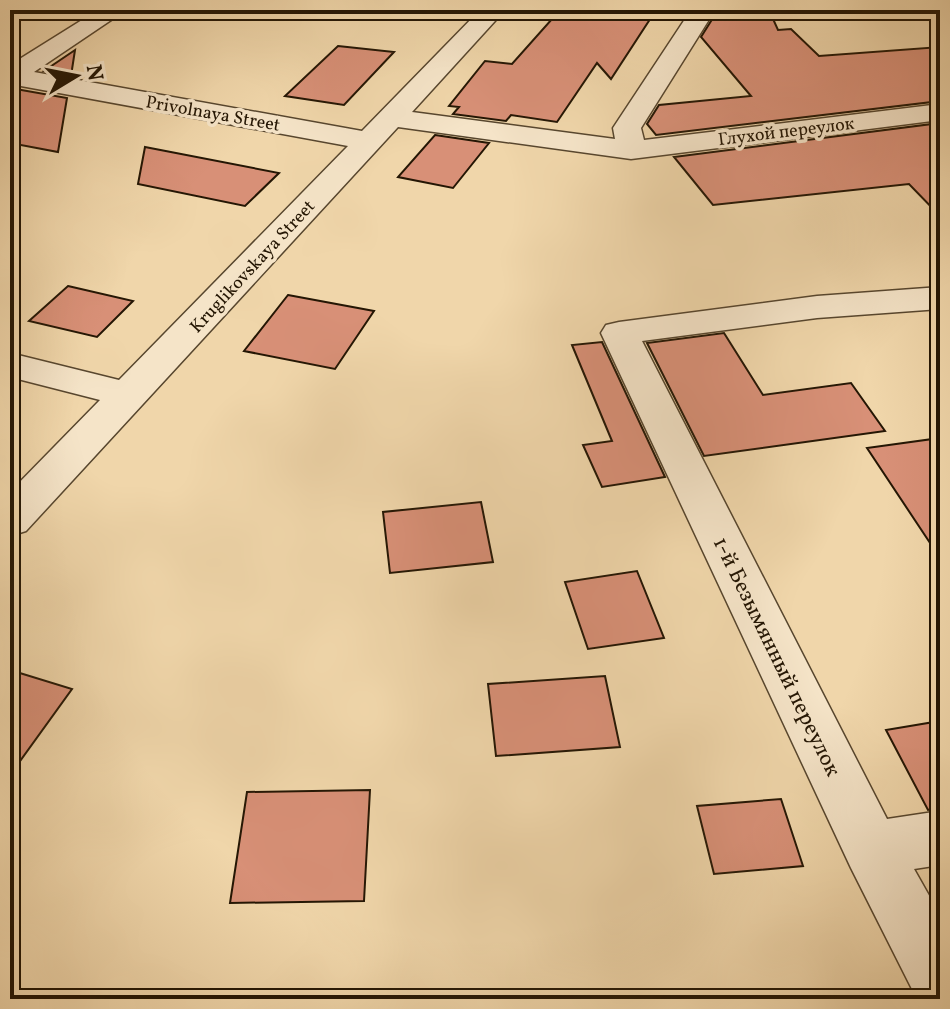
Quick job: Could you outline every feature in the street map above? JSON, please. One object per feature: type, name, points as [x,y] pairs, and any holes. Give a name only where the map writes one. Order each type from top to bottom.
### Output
[{"type":"street","points":[[11,76],[114,10]]},
{"type":"street","name":"Kruglikovskaya Street","points":[[10,520],[131,396],[493,10]]},
{"type":"street","points":[[631,150],[627,128],[703,10]]},
{"type":"street","name":"Privolnaya Street","points":[[11,76],[369,141]]},
{"type":"street","name":"Глухой переулок","points":[[392,118],[631,150],[940,112]]},
{"type":"street","name":"1-й Безымянный переулок","points":[[940,298],[817,307],[619,333],[872,849],[940,978]]},
{"type":"street","points":[[10,365],[131,396]]},
{"type":"street","points":[[872,849],[940,838]]},
{"type":"building","points":[[560,10],[656,10],[611,79],[597,63],[557,122],[511,115],[506,121],[453,114],[459,107],[449,106],[485,61],[512,64]]},
{"type":"building","points":[[718,10],[769,10],[778,30],[791,29],[819,56],[940,47],[940,101],[656,135],[647,124],[659,105],[751,96],[701,37]]},
{"type":"building","points":[[338,46],[394,52],[344,105],[285,96]]},
{"type":"building","points":[[75,50],[71,76],[44,71]]},
{"type":"building","points":[[10,88],[67,98],[58,152],[10,143]]},
{"type":"building","points":[[940,123],[940,216],[909,184],[713,205],[674,157]]},
{"type":"building","points":[[435,135],[489,143],[453,188],[398,177]]},
{"type":"building","points":[[145,147],[279,173],[245,206],[138,184]]},
{"type":"building","points":[[68,286],[133,301],[97,337],[29,321]]},
{"type":"building","points":[[288,295],[374,311],[335,369],[244,351]]},
{"type":"building","points":[[724,333],[763,395],[851,383],[885,431],[704,456],[647,343]]},
{"type":"building","points":[[602,342],[665,477],[602,487],[583,445],[612,441],[572,345]]},
{"type":"building","points":[[940,438],[940,558],[867,448]]},
{"type":"building","points":[[481,502],[493,562],[390,573],[383,512]]},
{"type":"building","points":[[637,571],[664,638],[588,649],[565,582]]},
{"type":"building","points":[[10,670],[72,689],[10,775]]},
{"type":"building","points":[[605,676],[620,747],[496,756],[488,684]]},
{"type":"building","points":[[940,721],[940,808],[928,810],[886,730]]},
{"type":"building","points":[[370,790],[364,901],[230,903],[247,792]]},
{"type":"building","points":[[781,799],[803,866],[714,874],[697,806]]}]
